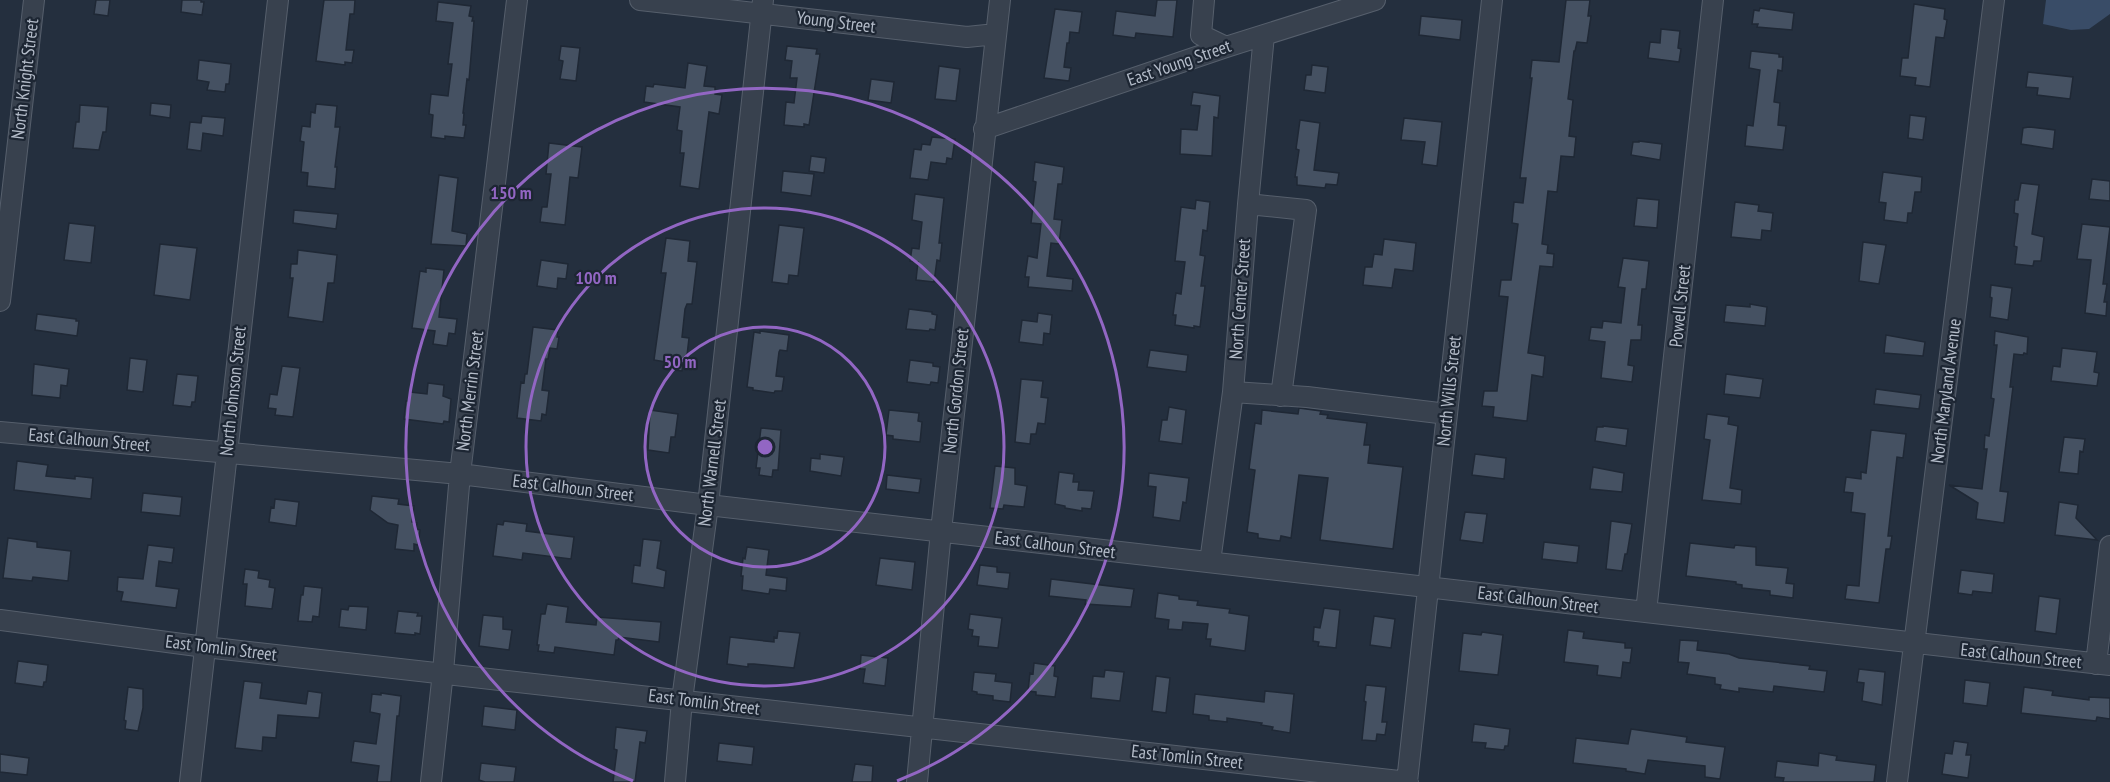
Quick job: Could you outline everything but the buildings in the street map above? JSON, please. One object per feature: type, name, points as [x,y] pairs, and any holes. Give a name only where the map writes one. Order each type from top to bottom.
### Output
[{"type":"street","name":"North Knight Street","points":[[0,301],[34,0]]},
{"type":"street","name":"North Johnson Street","points":[[190,782],[278,0]]},
{"type":"street","name":"North Merrin Street","points":[[431,782],[460,474],[517,0]]},
{"type":"street","name":"Young Street","points":[[640,0],[763,7],[967,37],[996,34]]},
{"type":"street","name":"North Gordon Street","points":[[917,782],[941,531],[1000,0]]},
{"type":"street","points":[[1204,0],[1201,35],[1226,47]]},
{"type":"street","name":"East Young Street","points":[[984,129],[1226,47],[1376,0]]},
{"type":"street","name":"North Wills Street","points":[[1407,782],[1492,0]]},
{"type":"street","name":"Powell Street","points":[[1646,612],[1713,0]]},
{"type":"street","name":"North Maryland Avenue","points":[[1897,782],[1994,0]]},
{"type":"street","name":"North Warnell Street","points":[[675,782],[682,700],[708,505],[763,7]]},
{"type":"street","name":"North Center Street","points":[[1210,562],[1233,392],[1264,35]]},
{"type":"street","points":[[1248,204],[1306,210],[1281,396]]},
{"type":"street","points":[[1233,392],[1307,397],[1447,414]]},
{"type":"street","name":"East Calhoun Street","points":[[0,432],[460,474],[708,505],[2103,665]]},
{"type":"street","points":[[2103,665],[2110,546]]},
{"type":"street","name":"East Tomlin Street","points":[[0,620],[206,647],[1407,782]]},
{"type":"water","points":[[2046,0],[2110,0],[2110,14],[2089,29],[2071,30],[2043,24]]}]
